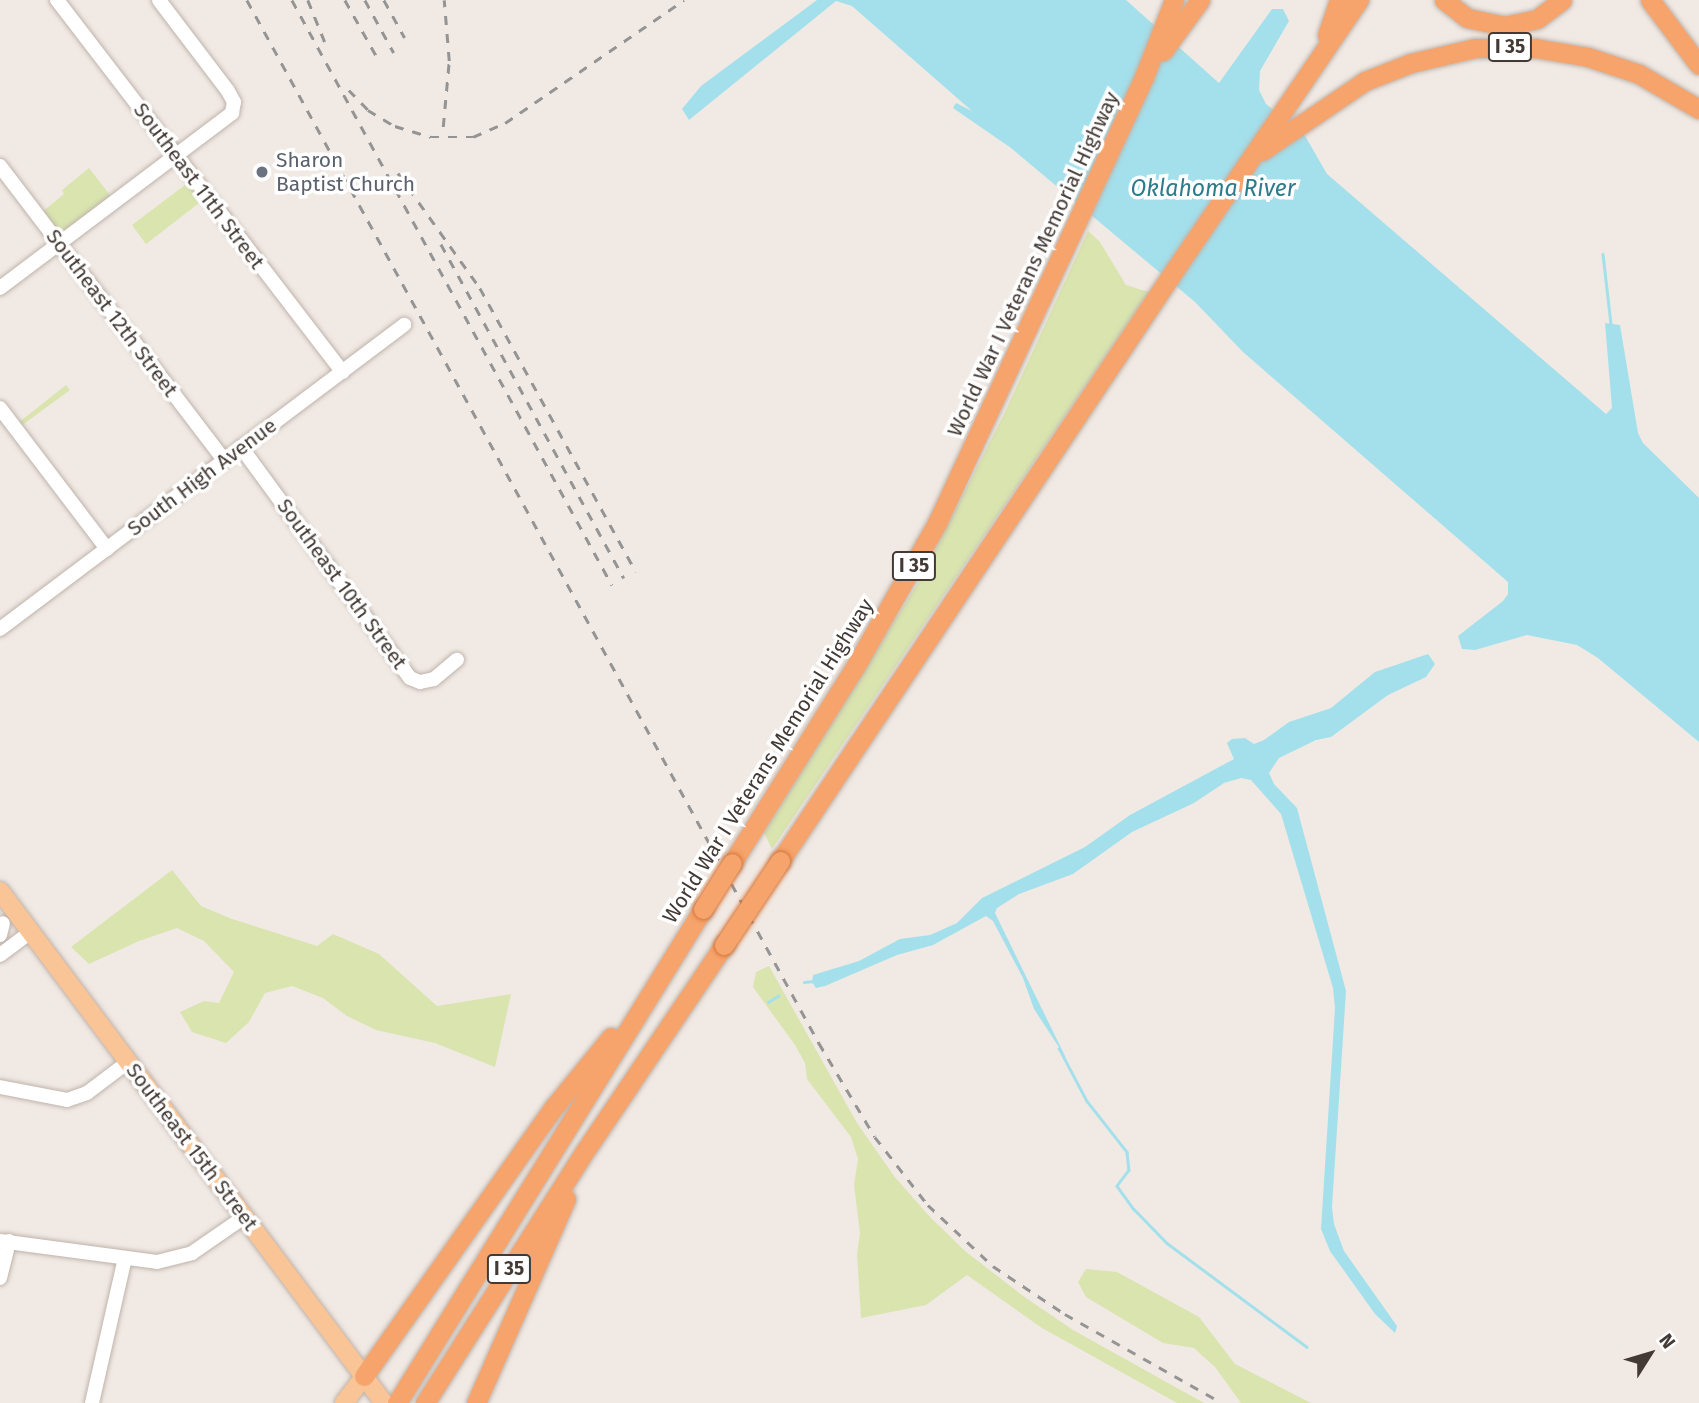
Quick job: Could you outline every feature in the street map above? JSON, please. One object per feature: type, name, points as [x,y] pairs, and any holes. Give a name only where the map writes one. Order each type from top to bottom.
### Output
[{"type":"highway","points":[[1144,77],[1174,0]]},
{"type":"highway","points":[[1319,60],[1339,0]]},
{"type":"highway","points":[[1250,160],[1359,0]]},
{"type":"highway","points":[[1444,0],[1467,18],[1504,26],[1536,19],[1562,0]]},
{"type":"highway","points":[[1650,0],[1699,65]]},
{"type":"highway","name":"I 35","points":[[1144,77],[1196,4]]},
{"type":"highway","name":"I 35","points":[[425,1403],[587,1148],[1250,160],[1321,108],[1365,81],[1393,68],[1450,53],[1509,47],[1560,51],[1615,65],[1659,84],[1699,109]]},
{"type":"highway","name":"World War I Veterans Memorial Highway","points":[[397,1403],[834,703],[914,566],[958,481],[1144,77]]},
{"type":"highway","points":[[364,1376],[554,1107],[663,974]]},
{"type":"highway","points":[[476,1403],[587,1148]]},
{"type":"main road","name":"Southeast 15th Street","points":[[0,891],[381,1399]]},
{"type":"main road","points":[[344,1403],[364,1376]]},
{"type":"street","name":"Southeast 11th Street","points":[[57,0],[342,372]]},
{"type":"street","points":[[0,288],[227,119],[234,107],[228,91],[159,0]]},
{"type":"street","name":"Southeast 12th Street","points":[[0,166],[224,460]]},
{"type":"street","name":"South High Avenue","points":[[0,629],[404,325]]},
{"type":"street","points":[[0,408],[107,549]]},
{"type":"street","name":"Southeast 10th Street","points":[[241,447],[410,678],[420,682],[434,679],[457,660]]},
{"type":"street","points":[[0,955],[30,932]]},
{"type":"street","points":[[0,1087],[67,1100],[87,1093],[128,1062]]},
{"type":"street","points":[[0,1278],[4,1241],[157,1262],[183,1257],[210,1242],[244,1217]]},
{"type":"street","points":[[92,1403],[125,1258]]},
{"type":"green space","points":[[89,168],[113,199],[65,231],[54,229],[41,213],[64,194],[62,190]]},
{"type":"green space","points":[[189,182],[203,200],[146,244],[132,225]]},
{"type":"green space","points":[[1088,231],[1100,242],[1126,285],[1149,292],[772,849],[764,833],[921,578],[1005,412]]},
{"type":"green space","points":[[66,385],[70,390],[21,426],[18,423]]},
{"type":"green space","points":[[172,870],[201,906],[232,919],[317,946],[333,934],[379,954],[437,1006],[511,994],[495,1067],[435,1043],[376,1030],[347,1016],[323,998],[292,986],[265,993],[249,1022],[226,1043],[192,1032],[180,1012],[204,1001],[219,1003],[234,972],[204,941],[177,928],[139,941],[89,964],[71,947]]},
{"type":"green space","points":[[769,966],[857,1123],[894,1176],[929,1216],[965,1251],[1073,1330],[1204,1403],[1177,1403],[1042,1328],[967,1275],[926,1305],[861,1318],[857,1254],[860,1233],[854,1185],[858,1159],[851,1137],[807,1079],[805,1063],[795,1045],[753,987],[756,972]]},
{"type":"green space","points":[[1086,1269],[1117,1272],[1199,1317],[1235,1364],[1311,1403],[1241,1403],[1215,1367],[1194,1348],[1163,1343],[1086,1297],[1078,1282]]},
{"type":"water","name":"Oklahoma River","points":[[817,0],[1126,0],[1219,83],[1272,9],[1283,9],[1289,21],[1260,71],[1259,90],[1266,104],[1304,134],[1327,174],[1606,414],[1612,408],[1605,323],[1620,325],[1638,433],[1643,443],[1699,498],[1699,742],[1598,658],[1577,645],[1527,635],[1475,650],[1462,649],[1458,636],[1503,601],[1508,594],[1508,582],[1243,352],[1195,302],[1011,148],[953,108],[956,103],[972,111],[852,6],[836,1],[689,120],[682,109],[701,86]]},
{"type":"water","points":[[1428,654],[1435,664],[1426,677],[1388,695],[1331,737],[1316,740],[1279,758],[1269,773],[1274,784],[1297,808],[1346,991],[1332,1207],[1334,1224],[1344,1251],[1397,1326],[1395,1333],[1375,1314],[1330,1251],[1321,1229],[1335,1008],[1333,988],[1281,814],[1251,780],[1241,778],[1224,783],[1194,803],[1132,832],[1073,874],[1019,894],[997,908],[995,913],[1066,1058],[1034,1009],[1023,978],[993,921],[986,916],[933,945],[897,955],[825,986],[816,988],[812,982],[813,975],[859,961],[900,939],[930,935],[957,923],[982,898],[1085,847],[1130,815],[1234,759],[1227,743],[1232,739],[1245,738],[1254,744],[1264,740],[1289,722],[1331,708],[1375,672]]},
{"type":"waterway","points":[[1603,254],[1611,324]]},
{"type":"waterway","points":[[804,982],[814,981]]},
{"type":"waterway","points":[[768,1002],[778,996]]},
{"type":"waterway","points":[[1059,1048],[1087,1101],[1127,1152],[1129,1170],[1117,1186],[1134,1209],[1167,1243],[1307,1347]]},
{"type":"railway","points":[[247,0],[819,1043],[875,1137],[928,1205],[993,1266],[1065,1314],[1222,1403]]},
{"type":"railway","points":[[292,0],[612,585]]},
{"type":"railway","points":[[308,0],[325,42]]},
{"type":"railway","points":[[345,0],[377,57]]},
{"type":"railway","points":[[365,0],[394,53]]},
{"type":"railway","points":[[384,0],[405,38]]},
{"type":"railway","points":[[443,127],[449,61],[444,0]]},
{"type":"railway","points":[[349,90],[368,110],[395,126],[430,137],[473,137],[505,123],[684,0]]},
{"type":"railway","points":[[398,173],[480,288],[636,572]]},
{"type":"railway","points":[[441,244],[624,578]]},
{"type":"place","name":"Sharon Baptist Church","points":[[262,172]]}]
